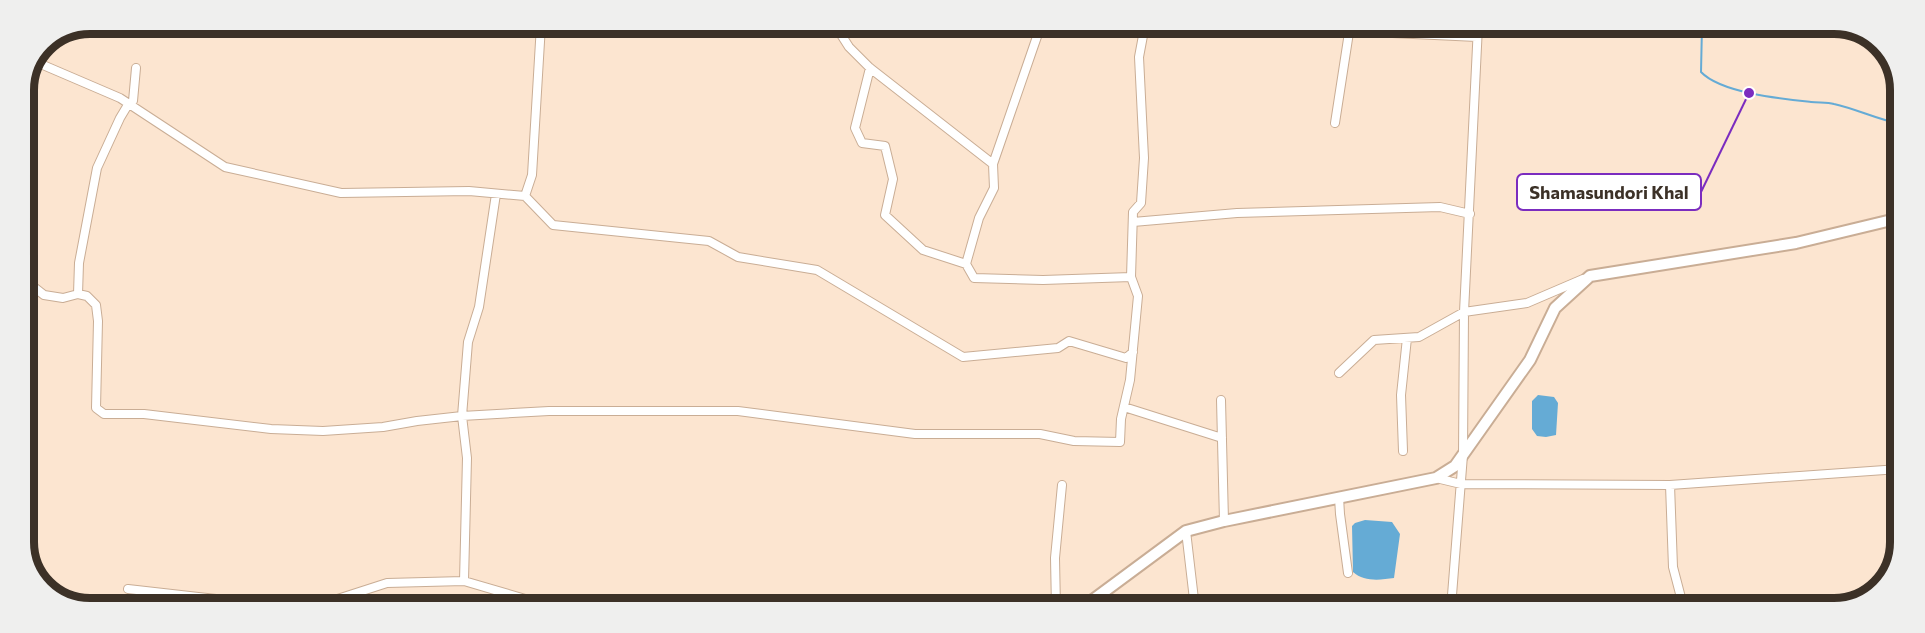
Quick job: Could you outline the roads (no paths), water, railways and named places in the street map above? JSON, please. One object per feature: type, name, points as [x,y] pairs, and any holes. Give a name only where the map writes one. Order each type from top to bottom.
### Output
[{"type":"main road","points":[[1096,598],[1186,531],[1224,521],[1436,478],[1455,466],[1530,360],[1555,308],[1590,276],[1796,243],[1890,220]]},
{"type":"street","points":[[525,196],[532,175],[540,34]]},
{"type":"street","points":[[841,34],[849,47],[870,68],[993,164]]},
{"type":"street","points":[[966,264],[979,218],[994,188],[993,164],[1038,34]]},
{"type":"street","points":[[34,287],[44,295],[63,298],[78,294],[87,296],[96,305],[98,321],[96,408],[104,414],[144,414],[271,429],[323,431],[383,427],[462,416],[549,411],[738,411],[915,434],[1040,434],[1074,441],[1120,442],[1121,419],[1131,380],[1138,296],[1131,278],[1133,212],[1141,203],[1144,158],[1139,57],[1143,34]]},
{"type":"street","points":[[1335,123],[1349,34]]},
{"type":"street","points":[[1445,34],[1477,36],[1464,312],[1463,455],[1452,598]]},
{"type":"street","points":[[42,64],[129,103],[225,167],[341,193],[469,190],[525,196],[553,225],[709,241],[738,257],[817,270],[963,357],[1058,348],[1069,341],[1126,358],[1133,352]]},
{"type":"street","points":[[78,294],[79,263],[97,168],[120,118],[129,103],[133,101],[136,68]]},
{"type":"street","points":[[870,68],[855,128],[862,143],[885,146],[892,179],[885,215],[923,250],[966,264],[974,278],[1042,280],[1131,278]]},
{"type":"street","points":[[464,581],[467,458],[462,416],[468,342],[479,307],[496,194]]},
{"type":"street","points":[[1133,222],[1237,213],[1440,207],[1470,214]]},
{"type":"street","points":[[1340,374],[1374,340],[1419,337],[1464,312],[1527,303],[1590,276]]},
{"type":"street","points":[[1403,452],[1401,395],[1407,338]]},
{"type":"street","points":[[1221,400],[1224,521]]},
{"type":"street","points":[[1124,407],[1222,438]]},
{"type":"street","points":[[1436,478],[1461,484],[1670,485],[1890,470]]},
{"type":"street","points":[[1056,598],[1054,558],[1062,485]]},
{"type":"street","points":[[1670,485],[1673,567],[1681,598]]},
{"type":"street","points":[[1339,497],[1348,573]]},
{"type":"street","points":[[1186,531],[1194,598]]},
{"type":"street","points":[[340,598],[387,583],[464,581],[522,598]]},
{"type":"street","points":[[128,589],[208,598]]},
{"type":"water","points":[[1538,395],[1554,397],[1558,403],[1556,435],[1537,436],[1532,429],[1532,401]]},
{"type":"water","points":[[1365,520],[1392,522],[1400,534],[1394,578],[1367,579],[1353,572],[1352,526]]},
{"type":"waterway","points":[[1702,34],[1701,72],[1710,79],[1753,94],[1831,103],[1890,121]]},
{"type":"place","name":"Shamasundori Khal","points":[[1749,93]]}]
